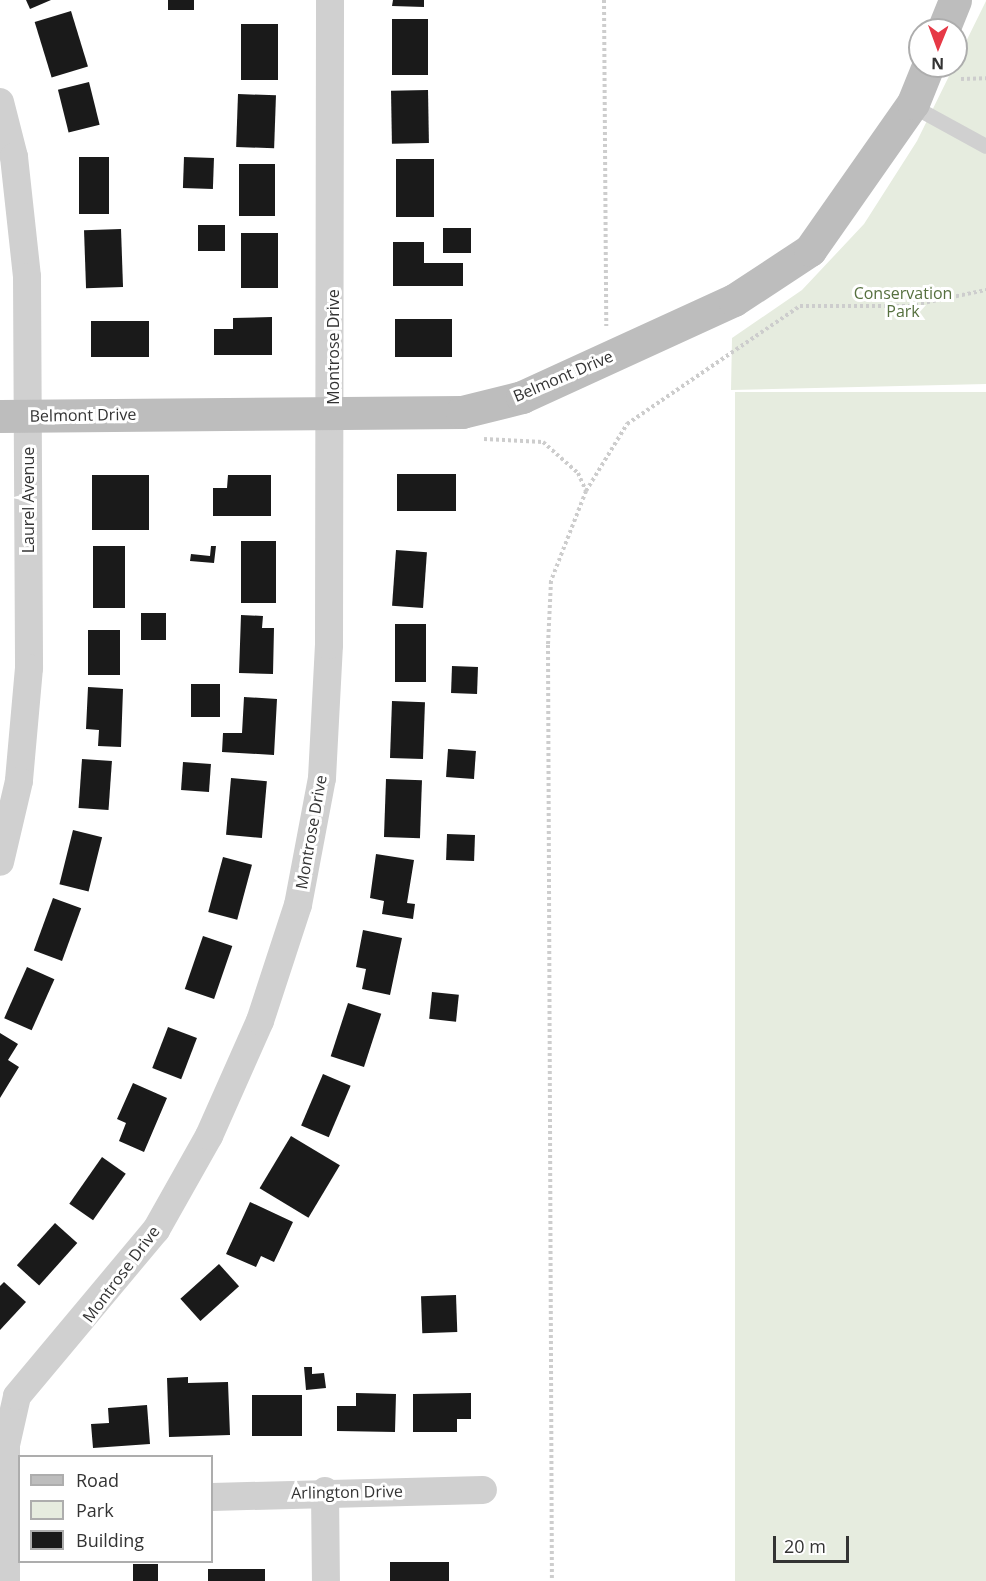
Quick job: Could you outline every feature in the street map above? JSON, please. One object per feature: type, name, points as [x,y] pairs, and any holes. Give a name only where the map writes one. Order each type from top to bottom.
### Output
[{"type":"street","name":"Montrose Drive","points":[[6,1581],[9,1530],[6,1445],[17,1396],[78,1329],[162,1220],[209,1136],[260,1020],[297,905],[322,778],[333,413],[330,0]]},
{"type":"street","points":[[948,18],[956,0]]},
{"type":"street","name":"Belmont Drive","points":[[14,416],[462,412],[522,397],[734,300],[810,250],[911,105],[923,78]]},
{"type":"street","name":"Laurel Avenue","points":[[0,102],[22,215],[14,416],[26,722],[0,862]]},
{"type":"street","name":"Arlington Drive","points":[[213,1497],[325,1491],[483,1490]]},
{"type":"street","points":[[325,1491],[326,1581]]},
{"type":"lane","points":[[911,105],[986,146]]},
{"type":"path","points":[[604,0],[606,336]]},
{"type":"path","points":[[961,79],[986,78]]},
{"type":"path","points":[[552,1581],[548,645],[551,581],[586,491],[627,424],[800,306],[909,306],[986,290]]},
{"type":"path","points":[[477,439],[507,436],[543,442],[578,473],[586,491]]},
{"type":"green space","name":"Conservation Park","points":[[986,1],[986,384],[731,390],[732,338],[802,290],[864,224],[917,141],[948,78],[968,78],[968,38]]},
{"type":"green space","points":[[735,392],[986,392],[986,1581],[735,1581]]},
{"type":"building","points":[[26,0],[51,0],[30,9]]},
{"type":"building","points":[[168,0],[194,0],[194,10],[168,10]]},
{"type":"building","points":[[393,0],[424,0],[424,7],[392,6]]},
{"type":"building","points":[[71,11],[88,66],[52,78],[35,22]]},
{"type":"building","points":[[392,19],[428,19],[428,75],[392,75]]},
{"type":"building","points":[[241,24],[278,24],[278,80],[241,80]]},
{"type":"building","points":[[89,82],[100,125],[69,132],[58,90]]},
{"type":"building","points":[[428,90],[429,143],[392,144],[391,91]]},
{"type":"building","points":[[238,94],[276,95],[274,148],[236,147]]},
{"type":"building","points":[[79,157],[109,157],[109,214],[79,214]]},
{"type":"building","points":[[184,157],[214,158],[213,189],[183,188]]},
{"type":"building","points":[[396,159],[434,159],[434,217],[396,217]]},
{"type":"building","points":[[239,164],[275,164],[275,216],[239,216]]},
{"type":"building","points":[[198,225],[225,225],[225,251],[198,251]]},
{"type":"building","points":[[443,228],[471,228],[471,253],[443,253]]},
{"type":"building","points":[[121,229],[123,287],[86,288],[84,230]]},
{"type":"building","points":[[241,233],[278,233],[278,288],[241,288]]},
{"type":"building","points":[[393,242],[424,242],[424,263],[463,263],[463,286],[393,286]]},
{"type":"building","points":[[272,317],[272,355],[214,355],[214,329],[233,329],[233,318]]},
{"type":"building","points":[[395,319],[452,319],[452,357],[395,357]]},
{"type":"building","points":[[91,321],[149,321],[149,357],[91,357]]},
{"type":"building","points":[[397,474],[456,474],[456,511],[397,511]]},
{"type":"building","points":[[92,475],[149,475],[149,530],[92,530]]},
{"type":"building","points":[[228,475],[271,475],[271,516],[213,516],[213,488],[227,488]]},
{"type":"building","points":[[241,541],[276,541],[276,603],[241,603]]},
{"type":"building","points":[[93,546],[125,546],[125,608],[93,608]]},
{"type":"building","points":[[211,546],[216,546],[214,563],[190,561],[191,554],[210,556]]},
{"type":"building","points":[[396,550],[427,552],[423,608],[392,606]]},
{"type":"building","points":[[141,613],[166,613],[166,640],[141,640]]},
{"type":"building","points":[[241,615],[263,616],[262,628],[274,628],[273,674],[239,673]]},
{"type":"building","points":[[395,624],[426,624],[426,682],[395,682]]},
{"type":"building","points":[[88,630],[120,630],[120,675],[88,675]]},
{"type":"building","points":[[452,666],[478,667],[477,694],[451,693]]},
{"type":"building","points":[[191,684],[220,684],[220,717],[191,717]]},
{"type":"building","points":[[88,687],[123,689],[121,747],[98,746],[99,730],[86,729]]},
{"type":"building","points":[[244,697],[277,699],[274,755],[222,752],[223,733],[242,733]]},
{"type":"building","points":[[392,701],[425,702],[423,759],[390,758]]},
{"type":"building","points":[[448,749],[476,751],[474,779],[446,777]]},
{"type":"building","points":[[82,759],[112,761],[109,810],[79,808]]},
{"type":"building","points":[[183,762],[211,764],[209,792],[181,790]]},
{"type":"building","points":[[231,778],[267,781],[262,838],[226,835]]},
{"type":"building","points":[[386,779],[422,780],[420,838],[384,837]]},
{"type":"building","points":[[73,830],[102,837],[89,892],[59,884]]},
{"type":"building","points":[[447,834],[475,835],[474,861],[446,860]]},
{"type":"building","points":[[376,854],[414,860],[407,903],[415,904],[413,919],[382,914],[384,901],[370,898]]},
{"type":"building","points":[[223,857],[252,865],[237,920],[208,912]]},
{"type":"building","points":[[53,898],[81,908],[62,961],[34,951]]},
{"type":"building","points":[[363,930],[402,938],[390,995],[362,989],[366,969],[356,967]]},
{"type":"building","points":[[203,936],[232,946],[214,999],[185,989]]},
{"type":"building","points":[[27,967],[54,979],[32,1030],[4,1018]]},
{"type":"building","points":[[432,992],[459,995],[456,1022],[429,1019]]},
{"type":"building","points":[[348,1003],[381,1014],[364,1067],[331,1056]]},
{"type":"building","points":[[168,1027],[197,1038],[181,1079],[152,1068]]},
{"type":"building","points":[[0,1033],[18,1044],[8,1060],[19,1067],[0,1098]]},
{"type":"building","points":[[323,1074],[351,1086],[329,1137],[301,1126]]},
{"type":"building","points":[[133,1083],[167,1098],[144,1152],[119,1141],[126,1123],[117,1119]]},
{"type":"building","points":[[291,1136],[340,1165],[308,1218],[260,1188]]},
{"type":"building","points":[[102,1157],[126,1174],[93,1220],[69,1204]]},
{"type":"building","points":[[250,1202],[293,1222],[274,1262],[261,1256],[256,1267],[226,1254]]},
{"type":"building","points":[[55,1223],[77,1243],[39,1285],[17,1265]]},
{"type":"building","points":[[219,1264],[239,1286],[200,1321],[180,1299]]},
{"type":"building","points":[[4,1282],[26,1302],[0,1330],[0,1286]]},
{"type":"building","points":[[456,1295],[457,1332],[422,1333],[421,1296]]},
{"type":"building","points":[[304,1367],[312,1367],[312,1374],[324,1373],[326,1388],[306,1390]]},
{"type":"building","points":[[188,1377],[188,1383],[228,1382],[230,1435],[169,1437],[167,1378]]},
{"type":"building","points":[[356,1393],[396,1394],[395,1432],[337,1431],[337,1406],[356,1406]]},
{"type":"building","points":[[471,1393],[471,1419],[457,1419],[457,1432],[413,1432],[413,1394]]},
{"type":"building","points":[[252,1395],[302,1395],[302,1436],[252,1436]]},
{"type":"building","points":[[147,1405],[150,1444],[93,1448],[91,1424],[109,1423],[108,1408]]},
{"type":"building","points":[[390,1562],[449,1562],[449,1581],[390,1581]]},
{"type":"building","points":[[133,1564],[158,1564],[158,1581],[133,1581]]},
{"type":"building","points":[[208,1569],[265,1569],[265,1581],[208,1581]]}]
